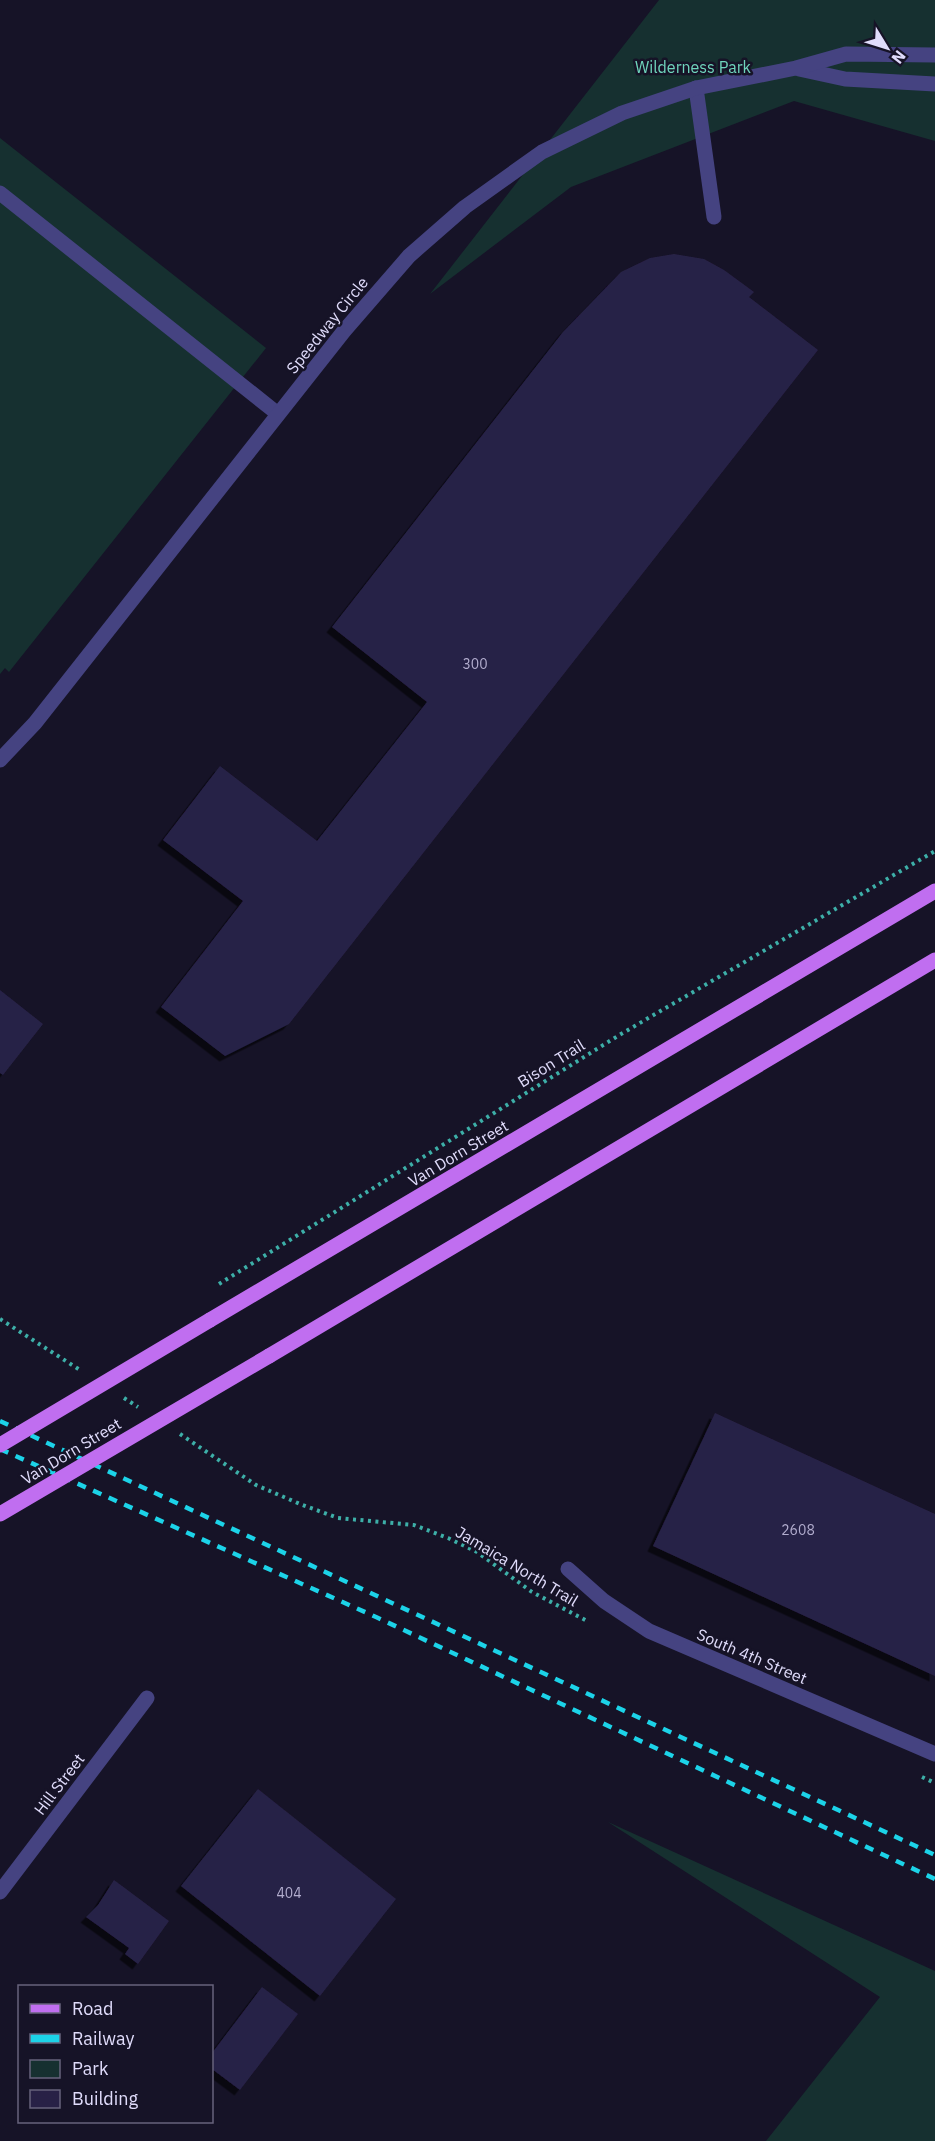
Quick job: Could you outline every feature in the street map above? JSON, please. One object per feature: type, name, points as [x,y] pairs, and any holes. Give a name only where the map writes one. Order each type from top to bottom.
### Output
[{"type":"main road","name":"Van Dorn Street","points":[[0,1445],[935,891]]},
{"type":"main road","name":"Van Dorn Street","points":[[0,1514],[935,960]]},
{"type":"street","name":"Speedway Circle","points":[[0,760],[35,723],[344,331],[409,256],[465,207],[542,152],[622,113],[696,88],[796,68],[846,54],[935,55]]},
{"type":"street","name":"Speedway Circle","points":[[796,68],[844,80],[935,84]]},
{"type":"street","points":[[696,88],[714,217]]},
{"type":"street","points":[[0,194],[278,414]]},
{"type":"street","name":"South 4th Street","points":[[568,1569],[604,1601],[649,1631],[935,1755]]},
{"type":"street","name":"Hill Street","points":[[0,1892],[147,1698]]},
{"type":"path","name":"Bison Trail","points":[[216,1286],[621,1034],[935,851]]},
{"type":"path","points":[[0,1319],[83,1372]]},
{"type":"path","points":[[121,1396],[140,1409]]},
{"type":"path","name":"Jamaica North Trail","points":[[179,1433],[255,1485],[300,1504],[338,1518],[414,1525],[448,1538],[477,1552],[532,1592],[599,1627]]},
{"type":"path","points":[[913,1773],[935,1783]]},
{"type":"green space","name":"Wilderness Park","points":[[659,0],[935,0],[935,141],[794,101],[571,187],[430,294]]},
{"type":"green space","points":[[0,138],[266,348],[9,672],[5,668],[0,674]]},
{"type":"green space","points":[[608,1822],[935,1971],[935,2141],[766,2141],[880,1997]]},
{"type":"building","points":[[674,254],[704,259],[724,270],[754,292],[749,297],[818,350],[289,1024],[225,1056],[161,1007],[243,901],[163,840],[220,766],[317,841],[427,702],[332,627],[563,332],[621,272],[650,258]]},
{"type":"building","points":[[0,990],[43,1024],[3,1075],[0,1073]]},
{"type":"building","points":[[715,1413],[935,1514],[935,1676],[653,1546]]},
{"type":"building","points":[[258,1789],[396,1899],[320,1996],[181,1886]]},
{"type":"building","points":[[114,1880],[169,1921],[138,1964],[125,1954],[129,1948],[86,1917],[98,1905]]},
{"type":"building","points":[[262,1987],[298,2014],[240,2090],[213,2070],[213,2052]]},
{"type":"railway","points":[[0,1421],[935,1855]]},
{"type":"railway","points":[[0,1449],[376,1617],[935,1879]]}]
